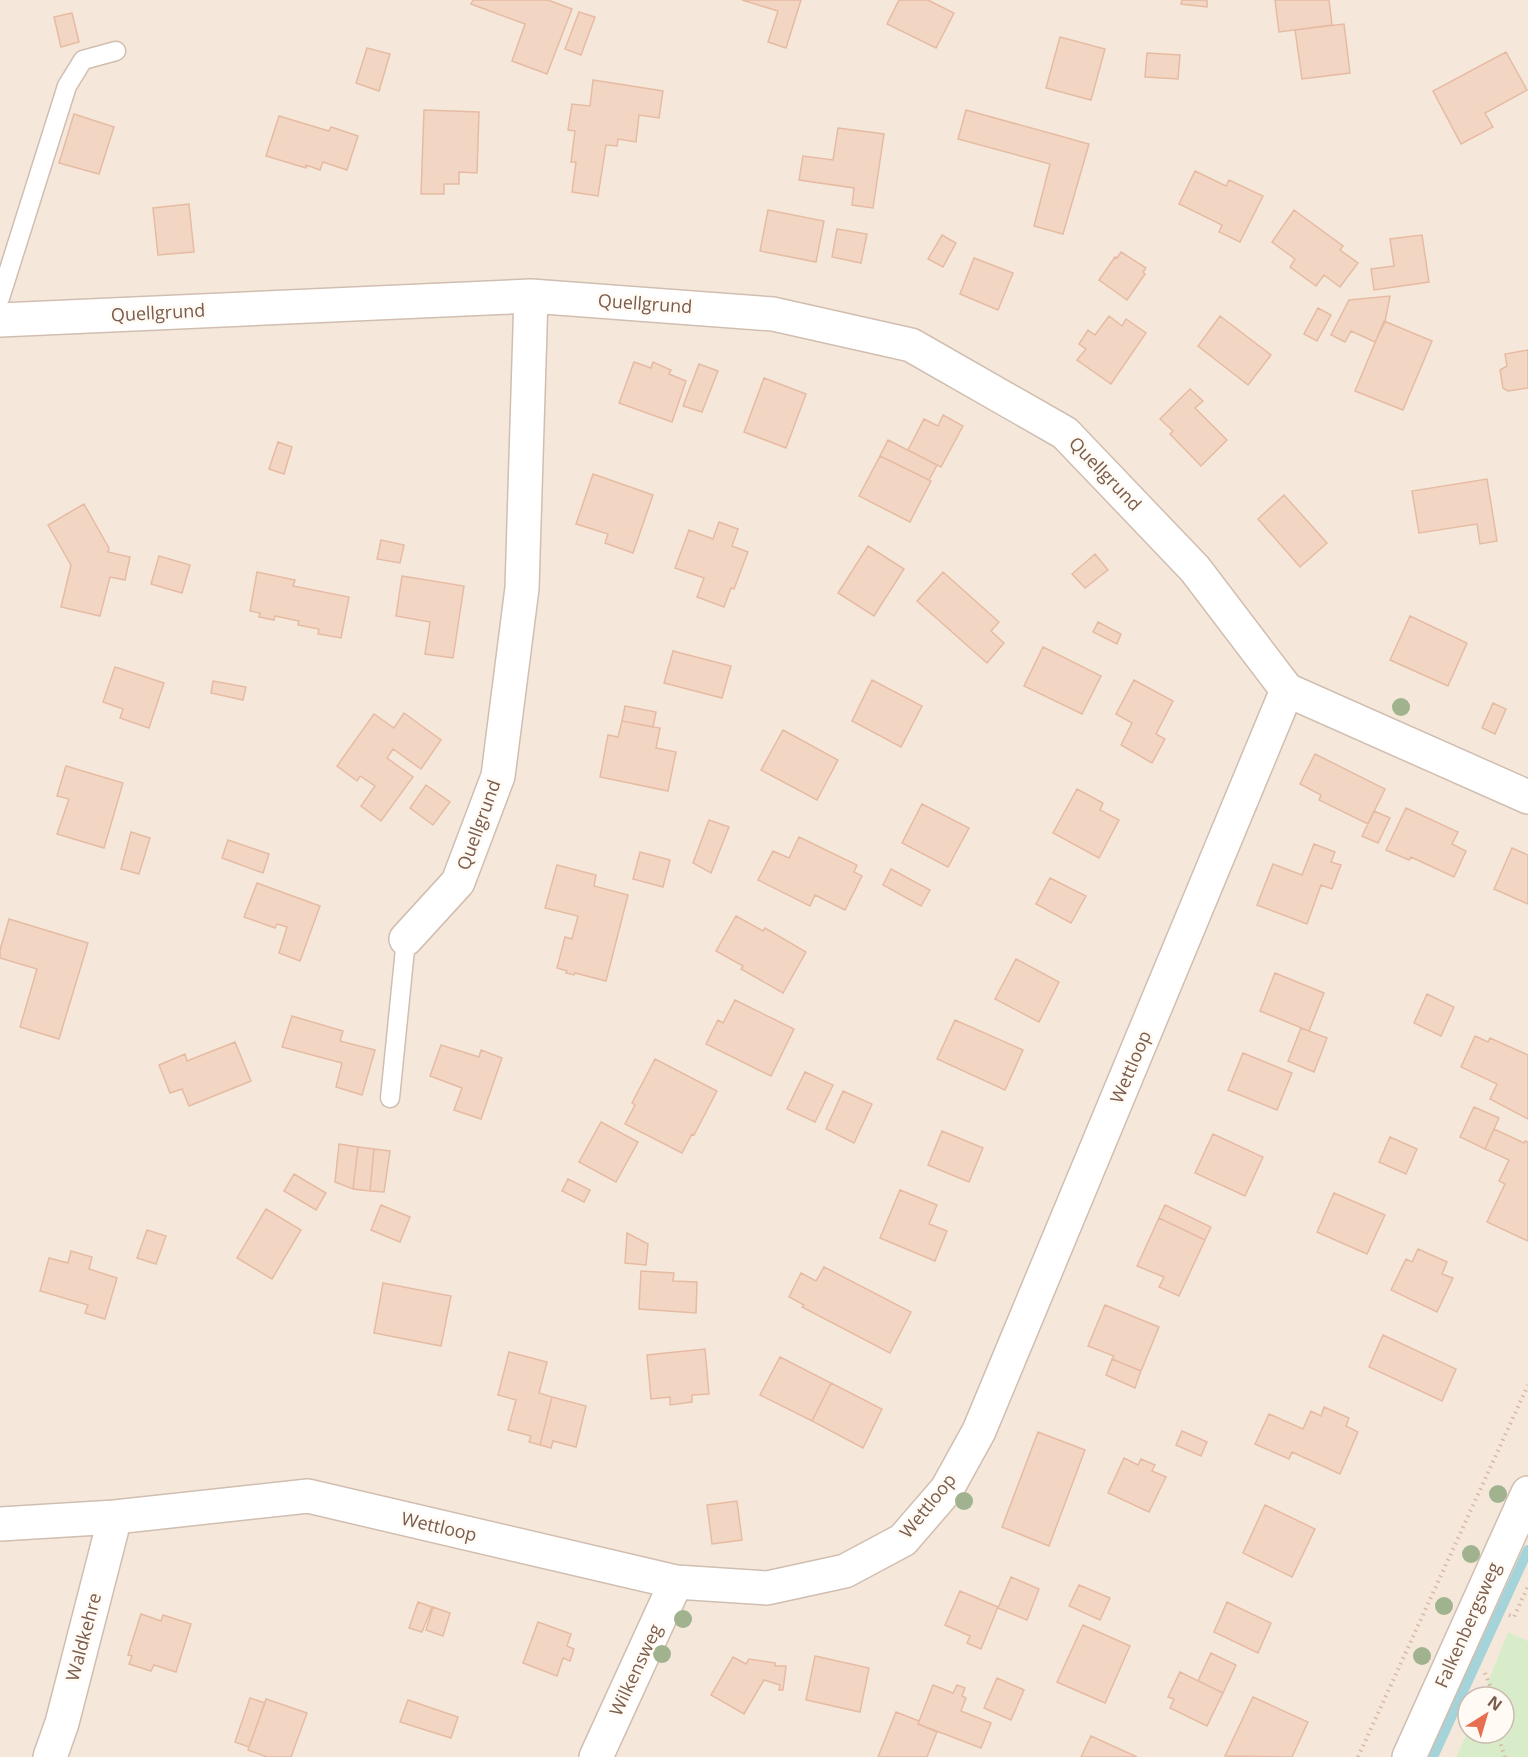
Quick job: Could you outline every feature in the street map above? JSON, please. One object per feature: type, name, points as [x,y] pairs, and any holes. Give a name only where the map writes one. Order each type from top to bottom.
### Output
[{"type":"street","name":"Quellgrund","points":[[406,939],[458,882],[498,776],[522,588],[531,296]]},
{"type":"street","name":"Quellgrund","points":[[0,321],[531,296],[773,314],[911,345],[1065,433],[1195,569],[1287,690],[1528,797]]},
{"type":"street","name":"Wettloop","points":[[0,1524],[115,1517],[308,1496],[676,1582],[767,1588],[846,1571],[903,1540],[947,1489],[980,1431],[1287,690]]},
{"type":"street","name":"Falkenbergsweg","points":[[1409,1757],[1528,1493]]},
{"type":"street","name":"Waldkehre","points":[[50,1757],[62,1723],[115,1517]]},
{"type":"street","name":"Wilkensweg","points":[[596,1757],[676,1582]]},
{"type":"lane","points":[[0,298],[66,86],[83,60],[116,51]]},
{"type":"lane","points":[[390,1098],[406,939]]},
{"type":"path","points":[[1358,1757],[1528,1385]]},
{"type":"path","points":[[1506,1614],[1514,1617],[1528,1586]]},
{"type":"shaded area","points":[[0,0],[1528,0],[1528,1641],[1508,1633],[1487,1685],[1456,1685],[1456,1745],[1462,1745],[1456,1757],[0,1757]]},
{"type":"green space","points":[[1508,1632],[1528,1641],[1528,1757],[1456,1757],[1462,1745],[1516,1745],[1516,1685],[1487,1685]]},
{"type":"building","points":[[473,0],[548,0],[572,9],[547,74],[512,61],[525,24],[471,4]]},
{"type":"building","points":[[742,0],[801,0],[786,48],[768,42],[778,11]]},
{"type":"building","points":[[899,0],[928,0],[954,13],[936,48],[887,24]]},
{"type":"building","points":[[1182,0],[1207,0],[1207,7],[1181,4]]},
{"type":"building","points":[[1275,0],[1329,0],[1332,25],[1279,32]]},
{"type":"building","points":[[579,12],[595,17],[581,55],[565,49]]},
{"type":"building","points":[[72,13],[79,42],[61,47],[54,17]]},
{"type":"building","points":[[1344,24],[1350,73],[1302,79],[1295,30]]},
{"type":"building","points":[[1060,37],[1105,49],[1091,100],[1046,88]]},
{"type":"building","points":[[367,48],[390,54],[379,91],[356,83]]},
{"type":"building","points":[[1506,52],[1527,90],[1485,113],[1493,127],[1461,144],[1433,91]]},
{"type":"building","points":[[1147,53],[1180,55],[1178,79],[1145,77]]},
{"type":"building","points":[[593,80],[663,91],[659,118],[639,115],[636,142],[618,139],[617,146],[606,145],[598,196],[572,192],[576,162],[571,162],[575,131],[568,130],[572,104],[590,106]]},
{"type":"building","points":[[424,110],[479,112],[477,173],[459,172],[459,184],[444,184],[444,194],[421,194]]},
{"type":"building","points":[[966,110],[1089,144],[1063,234],[1034,226],[1050,164],[958,139]]},
{"type":"building","points":[[74,114],[114,127],[99,174],[59,163]]},
{"type":"building","points":[[279,116],[329,131],[331,127],[358,136],[347,170],[323,162],[320,170],[306,165],[306,168],[266,156]]},
{"type":"building","points":[[838,128],[884,134],[873,208],[852,205],[854,188],[799,180],[803,156],[833,160]]},
{"type":"building","points":[[1195,171],[1226,186],[1229,180],[1263,196],[1240,242],[1219,232],[1222,225],[1179,204]]},
{"type":"building","points":[[189,204],[194,252],[158,255],[153,208]]},
{"type":"building","points":[[768,210],[824,221],[816,262],[760,251]]},
{"type":"building","points":[[1294,210],[1343,246],[1340,250],[1358,263],[1340,287],[1324,275],[1316,286],[1290,267],[1295,259],[1272,242]]},
{"type":"building","points":[[837,229],[867,234],[861,263],[832,257]]},
{"type":"building","points":[[942,235],[956,243],[943,267],[928,259]]},
{"type":"building","points":[[1422,235],[1429,282],[1374,290],[1371,269],[1394,266],[1390,239]]},
{"type":"building","points":[[1121,252],[1146,268],[1143,272],[1145,274],[1127,300],[1099,280]]},
{"type":"building","points":[[974,258],[1013,273],[998,310],[960,294]]},
{"type":"building","points":[[1390,296],[1385,322],[1375,342],[1351,331],[1345,342],[1331,335],[1349,300]]},
{"type":"building","points":[[1318,308],[1331,315],[1317,341],[1304,334]]},
{"type":"building","points":[[1109,316],[1122,326],[1126,319],[1146,333],[1111,384],[1077,360],[1086,349],[1079,344],[1088,330],[1095,335]]},
{"type":"building","points":[[1220,316],[1271,355],[1248,385],[1198,346]]},
{"type":"building","points":[[1384,321],[1432,341],[1403,410],[1355,391]]},
{"type":"building","points":[[1528,350],[1528,388],[1508,391],[1503,388],[1500,370],[1507,366],[1505,354]]},
{"type":"building","points":[[634,362],[651,368],[653,362],[671,370],[669,374],[686,381],[672,422],[619,403]]},
{"type":"building","points":[[699,364],[718,371],[702,412],[683,406]]},
{"type":"building","points":[[764,378],[806,394],[786,448],[744,432]]},
{"type":"building","points":[[1190,389],[1203,401],[1195,408],[1227,440],[1201,466],[1170,434],[1173,431],[1160,419]]},
{"type":"building","points":[[943,415],[963,426],[941,467],[908,450],[924,419],[938,426]]},
{"type":"building","points":[[888,440],[937,465],[929,480],[880,456]]},
{"type":"building","points":[[278,442],[292,447],[284,474],[269,469]]},
{"type":"building","points":[[880,456],[931,481],[910,522],[859,496]]},
{"type":"building","points":[[593,474],[653,495],[633,553],[605,543],[608,534],[576,524]]},
{"type":"building","points":[[1487,479],[1497,541],[1480,544],[1477,524],[1419,533],[1412,491]]},
{"type":"building","points":[[1284,495],[1327,543],[1300,567],[1258,519]]},
{"type":"building","points":[[84,504],[109,548],[108,552],[130,557],[125,580],[110,577],[100,616],[61,607],[71,565],[48,525]]},
{"type":"building","points":[[719,522],[738,529],[732,546],[748,552],[734,589],[731,588],[724,607],[697,597],[704,578],[675,568],[689,530],[713,539]]},
{"type":"building","points":[[381,540],[404,545],[400,563],[377,559]]},
{"type":"building","points":[[868,546],[904,569],[874,616],[838,593]]},
{"type":"building","points":[[1095,554],[1108,570],[1085,588],[1072,574]]},
{"type":"building","points":[[159,556],[190,565],[182,593],[151,584]]},
{"type":"building","points":[[257,572],[295,580],[293,586],[349,597],[341,638],[318,634],[319,629],[298,625],[299,621],[275,616],[274,620],[259,617],[260,613],[250,611]]},
{"type":"building","points":[[943,572],[999,622],[991,631],[1004,643],[987,663],[917,601]]},
{"type":"building","points":[[402,576],[464,586],[453,658],[425,654],[430,622],[396,616]]},
{"type":"building","points":[[1410,616],[1467,643],[1448,686],[1390,660]]},
{"type":"building","points":[[1098,622],[1121,634],[1117,644],[1093,632]]},
{"type":"building","points":[[1043,647],[1101,676],[1082,714],[1024,686]]},
{"type":"building","points":[[673,651],[731,666],[722,698],[664,683]]},
{"type":"building","points":[[115,667],[164,683],[149,728],[120,718],[123,709],[103,702]]},
{"type":"building","points":[[872,680],[922,706],[901,747],[852,721]]},
{"type":"building","points":[[1134,680],[1173,701],[1156,734],[1165,739],[1152,763],[1121,745],[1132,723],[1116,714]]},
{"type":"building","points":[[213,681],[246,687],[243,700],[211,693]]},
{"type":"building","points":[[1493,703],[1506,709],[1495,734],[1482,728]]},
{"type":"building","points":[[625,706],[656,712],[653,727],[622,721]]},
{"type":"building","points":[[404,713],[441,740],[421,769],[393,749],[387,758],[413,777],[381,821],[361,806],[375,786],[360,776],[357,781],[337,766],[374,714],[394,728]]},
{"type":"building","points":[[622,721],[660,728],[656,748],[676,752],[668,791],[600,777],[608,735],[618,737]]},
{"type":"building","points":[[783,730],[838,760],[817,800],[761,770]]},
{"type":"building","points":[[1315,754],[1385,789],[1368,824],[1319,800],[1321,795],[1300,784]]},
{"type":"building","points":[[66,766],[123,783],[104,848],[57,834],[69,799],[57,796]]},
{"type":"building","points":[[426,785],[450,802],[433,825],[410,808]]},
{"type":"building","points":[[1077,789],[1103,803],[1100,810],[1119,820],[1099,858],[1053,833]]},
{"type":"building","points":[[922,804],[969,828],[948,867],[902,843]]},
{"type":"building","points":[[1406,808],[1458,832],[1452,844],[1466,851],[1454,877],[1411,857],[1409,860],[1386,850]]},
{"type":"building","points":[[1374,811],[1390,818],[1378,843],[1362,836]]},
{"type":"building","points":[[709,820],[729,827],[711,873],[693,863]]},
{"type":"building","points":[[131,832],[150,838],[139,874],[121,869]]},
{"type":"building","points":[[799,837],[857,865],[854,872],[862,876],[845,910],[815,895],[810,906],[758,880],[773,851],[789,858]]},
{"type":"building","points":[[228,840],[269,854],[263,873],[222,858]]},
{"type":"building","points":[[1314,844],[1335,852],[1331,862],[1341,865],[1332,889],[1321,885],[1307,924],[1257,905],[1273,864],[1302,875]]},
{"type":"building","points":[[1512,848],[1528,855],[1528,904],[1494,889]]},
{"type":"building","points":[[640,852],[670,860],[663,887],[633,879]]},
{"type":"building","points":[[557,865],[596,875],[594,886],[628,895],[606,981],[566,973],[567,971],[557,968],[565,937],[572,939],[578,916],[545,908]]},
{"type":"building","points":[[891,869],[930,890],[921,906],[883,885]]},
{"type":"building","points":[[1050,878],[1086,896],[1071,923],[1036,904]]},
{"type":"building","points":[[257,883],[320,906],[300,961],[279,953],[287,927],[277,924],[275,928],[244,917]]},
{"type":"building","points":[[736,916],[763,931],[765,928],[806,952],[783,993],[741,969],[743,966],[716,951]]},
{"type":"building","points":[[9,919],[88,943],[59,1039],[20,1027],[37,969],[0,958]]},
{"type":"building","points":[[1016,959],[1059,982],[1039,1022],[995,999]]},
{"type":"building","points":[[1275,973],[1324,993],[1309,1031],[1260,1011]]},
{"type":"building","points":[[1427,994],[1454,1007],[1441,1036],[1414,1023]]},
{"type":"building","points":[[735,1000],[794,1029],[771,1076],[706,1044],[718,1020],[723,1023]]},
{"type":"building","points":[[292,1016],[343,1031],[340,1041],[375,1050],[362,1095],[336,1087],[342,1063],[282,1047]]},
{"type":"building","points":[[955,1020],[1023,1050],[1005,1090],[937,1059]]},
{"type":"building","points":[[1301,1028],[1327,1038],[1314,1072],[1288,1061]]},
{"type":"building","points":[[1475,1036],[1488,1042],[1490,1038],[1528,1055],[1528,1119],[1490,1099],[1497,1084],[1461,1067]]},
{"type":"building","points":[[235,1042],[251,1081],[189,1106],[182,1089],[170,1093],[159,1065],[185,1054],[187,1061]]},
{"type":"building","points":[[441,1045],[479,1057],[481,1050],[502,1058],[481,1119],[454,1110],[462,1088],[430,1076]]},
{"type":"building","points":[[1243,1053],[1292,1073],[1277,1110],[1228,1090]]},
{"type":"building","points":[[655,1059],[717,1091],[682,1153],[625,1124],[635,1105],[632,1103]]},
{"type":"building","points":[[805,1072],[833,1085],[815,1122],[787,1109]]},
{"type":"building","points":[[843,1091],[872,1104],[854,1143],[826,1129]]},
{"type":"building","points":[[1474,1107],[1499,1118],[1485,1149],[1460,1137]]},
{"type":"building","points":[[601,1122],[638,1142],[616,1182],[579,1162]]},
{"type":"building","points":[[1494,1129],[1524,1143],[1528,1142],[1528,1241],[1487,1222],[1505,1184],[1499,1181],[1509,1160],[1485,1149]]},
{"type":"building","points":[[942,1131],[983,1148],[969,1182],[928,1165]]},
{"type":"building","points":[[1213,1134],[1263,1157],[1245,1196],[1195,1173]]},
{"type":"building","points":[[1390,1137],[1417,1149],[1406,1174],[1379,1162]]},
{"type":"building","points":[[339,1144],[358,1147],[353,1189],[335,1182]]},
{"type":"building","points":[[358,1147],[374,1149],[370,1191],[353,1189]]},
{"type":"building","points":[[374,1149],[390,1151],[384,1192],[370,1191]]},
{"type":"building","points":[[294,1174],[326,1193],[316,1210],[284,1191]]},
{"type":"building","points":[[568,1179],[590,1190],[584,1202],[562,1191]]},
{"type":"building","points":[[900,1190],[937,1205],[929,1224],[947,1231],[935,1261],[880,1238]]},
{"type":"building","points":[[1334,1193],[1385,1215],[1367,1254],[1317,1232]]},
{"type":"building","points":[[381,1205],[410,1217],[400,1242],[371,1230]]},
{"type":"building","points":[[1165,1205],[1211,1227],[1205,1240],[1159,1218]]},
{"type":"building","points":[[266,1209],[301,1230],[272,1279],[237,1258]]},
{"type":"building","points":[[1159,1218],[1205,1240],[1179,1296],[1159,1287],[1164,1277],[1137,1266]]},
{"type":"building","points":[[147,1230],[166,1236],[156,1264],[137,1258]]},
{"type":"building","points":[[627,1233],[648,1244],[646,1265],[625,1263]]},
{"type":"building","points":[[1418,1249],[1447,1262],[1442,1274],[1453,1278],[1437,1312],[1391,1290],[1406,1259],[1412,1262]]},
{"type":"building","points":[[71,1251],[92,1257],[89,1269],[117,1278],[105,1319],[85,1313],[88,1305],[40,1291],[49,1258],[68,1263]]},
{"type":"building","points":[[824,1267],[911,1312],[890,1353],[802,1307],[804,1305],[789,1297],[801,1273],[816,1281]]},
{"type":"building","points":[[641,1271],[674,1273],[673,1281],[697,1282],[696,1313],[639,1309]]},
{"type":"building","points":[[383,1283],[451,1296],[441,1346],[374,1333]]},
{"type":"building","points":[[1105,1305],[1159,1327],[1141,1371],[1112,1359],[1114,1356],[1088,1346]]},
{"type":"building","points":[[1383,1335],[1456,1369],[1442,1401],[1369,1367]]},
{"type":"building","points":[[705,1349],[709,1394],[692,1395],[692,1402],[670,1405],[670,1397],[651,1399],[647,1355]]},
{"type":"building","points":[[509,1352],[547,1362],[539,1393],[552,1397],[540,1445],[529,1442],[531,1436],[508,1430],[516,1400],[498,1395]]},
{"type":"building","points":[[780,1357],[831,1383],[812,1421],[760,1395]]},
{"type":"building","points":[[1112,1359],[1141,1371],[1135,1388],[1106,1375]]},
{"type":"building","points":[[831,1383],[882,1409],[863,1448],[812,1421]]},
{"type":"building","points":[[552,1397],[586,1406],[576,1447],[553,1441],[551,1448],[540,1445]]},
{"type":"building","points":[[1324,1407],[1349,1418],[1346,1426],[1358,1432],[1340,1474],[1292,1452],[1289,1459],[1255,1444],[1269,1414],[1303,1429],[1311,1411],[1321,1416]]},
{"type":"building","points":[[1182,1431],[1207,1442],[1201,1456],[1176,1445]]},
{"type":"building","points":[[1038,1432],[1085,1450],[1049,1546],[1002,1527]]},
{"type":"building","points":[[1124,1458],[1138,1465],[1141,1459],[1155,1465],[1152,1471],[1166,1477],[1149,1512],[1108,1493]]},
{"type":"building","points":[[737,1501],[742,1540],[712,1544],[707,1505]]},
{"type":"building","points":[[1265,1505],[1315,1529],[1292,1577],[1243,1553]]},
{"type":"building","points":[[1011,1577],[1039,1589],[1027,1620],[998,1608]]},
{"type":"building","points":[[1079,1585],[1110,1598],[1100,1620],[1069,1606]]},
{"type":"building","points":[[960,1591],[998,1607],[981,1649],[967,1643],[970,1636],[945,1625]]},
{"type":"building","points":[[418,1602],[432,1607],[422,1632],[409,1628]]},
{"type":"building","points":[[1227,1602],[1271,1623],[1258,1653],[1214,1632]]},
{"type":"building","points":[[433,1607],[450,1613],[443,1636],[426,1630]]},
{"type":"building","points":[[141,1614],[161,1621],[163,1615],[191,1624],[176,1672],[154,1665],[151,1671],[129,1664],[132,1656],[128,1655]]},
{"type":"building","points":[[538,1622],[571,1634],[567,1646],[574,1649],[570,1661],[563,1658],[557,1676],[523,1663]]},
{"type":"building","points":[[1083,1625],[1130,1646],[1105,1703],[1057,1682]]},
{"type":"building","points":[[1211,1653],[1236,1665],[1223,1693],[1198,1681]]},
{"type":"building","points":[[815,1656],[869,1668],[860,1712],[806,1700]]},
{"type":"building","points":[[733,1657],[746,1664],[749,1659],[775,1663],[775,1666],[786,1666],[783,1690],[779,1690],[780,1685],[764,1680],[744,1714],[711,1695]]},
{"type":"building","points":[[1180,1672],[1223,1693],[1207,1726],[1170,1708],[1174,1699],[1168,1697]]},
{"type":"building","points":[[997,1678],[1024,1690],[1011,1720],[984,1708]]},
{"type":"building","points":[[933,1685],[953,1693],[957,1685],[965,1688],[962,1696],[966,1698],[961,1711],[991,1723],[981,1748],[918,1724]]},
{"type":"building","points":[[1253,1697],[1308,1722],[1292,1757],[1225,1756]]},
{"type":"building","points":[[250,1698],[265,1703],[249,1747],[235,1742]]},
{"type":"building","points":[[266,1699],[307,1713],[291,1757],[267,1757],[248,1750]]},
{"type":"building","points":[[408,1700],[458,1717],[451,1738],[400,1722]]},
{"type":"building","points":[[896,1712],[919,1721],[918,1724],[937,1732],[927,1757],[878,1757]]},
{"type":"building","points":[[1091,1736],[1137,1757],[1081,1757]]},
{"type":"waterway","points":[[1433,1757],[1528,1550]]}]
